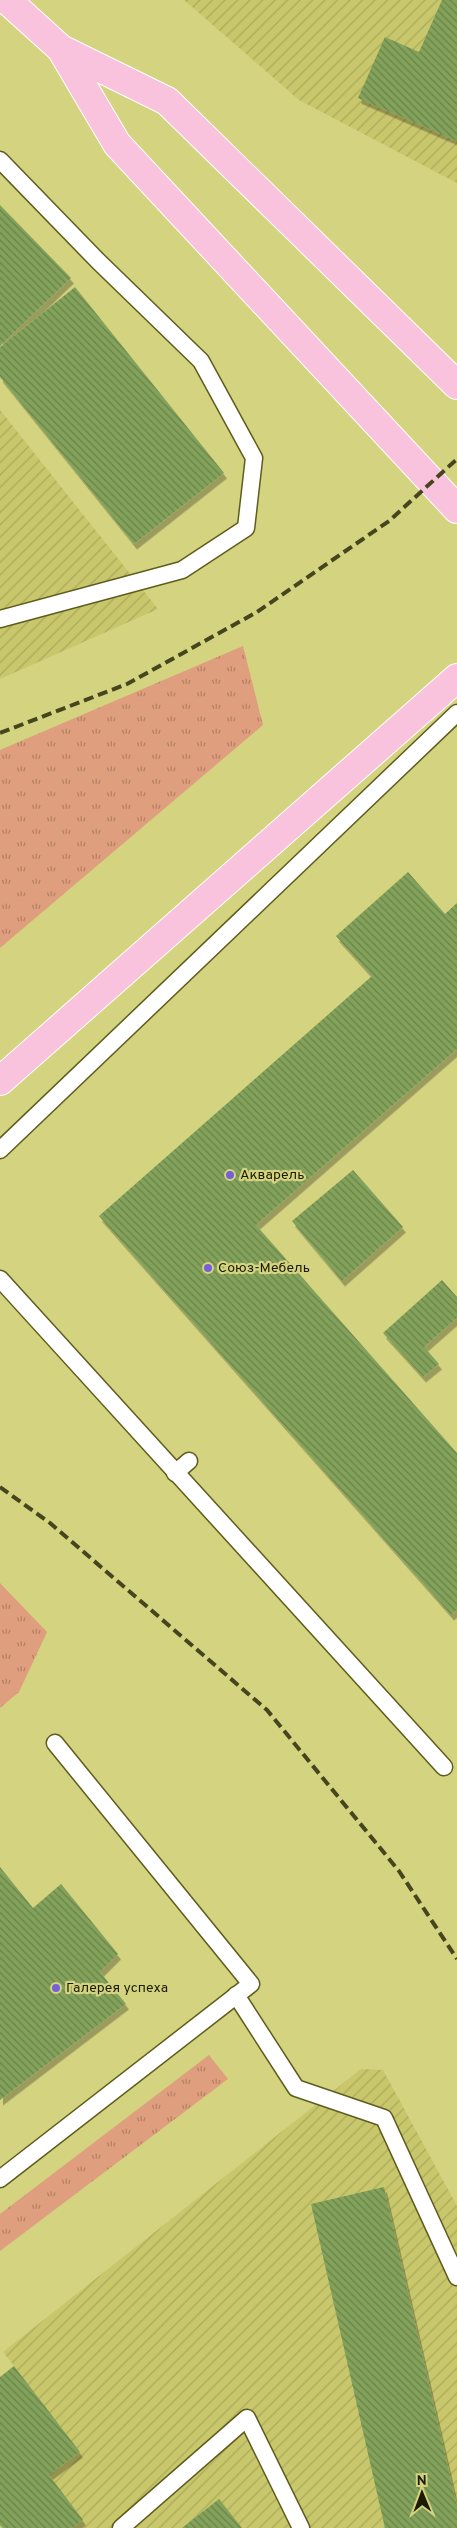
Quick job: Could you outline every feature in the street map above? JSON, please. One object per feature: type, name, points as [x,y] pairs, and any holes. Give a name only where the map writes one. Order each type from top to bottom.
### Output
[{"type":"main road","points":[[8,0],[61,49],[167,101],[457,385]]},
{"type":"main road","points":[[61,49],[117,144],[457,509]]},
{"type":"main road","points":[[0,1080],[457,678]]},
{"type":"lane","points":[[0,160],[201,361],[254,458],[246,528],[182,570],[0,619]]},
{"type":"lane","points":[[0,1150],[457,713]]},
{"type":"lane","points":[[0,1280],[444,1767]]},
{"type":"lane","points":[[175,1473],[188,1461]]},
{"type":"lane","points":[[0,2179],[251,1984],[54,1743]]},
{"type":"lane","points":[[236,1995],[296,2088],[384,2118],[457,2277]]},
{"type":"lane","points":[[121,2528],[247,2418],[301,2528]]},
{"type":"shaded area","points":[[184,0],[457,0],[457,183],[299,100]]},
{"type":"shaded area","points":[[0,410],[158,609],[0,679]]},
{"type":"shaded area","points":[[361,2069],[383,2070],[457,2206],[457,2528],[0,2528],[0,2377],[14,2366],[3,2352]]},
{"type":"green space","points":[[243,646],[263,725],[0,948],[0,750]]},
{"type":"green space","points":[[0,1583],[47,1632],[19,1692],[0,1708]]},
{"type":"green space","points":[[209,2055],[228,2079],[0,2251],[0,2214]]},
{"type":"building","points":[[442,0],[457,0],[457,141],[358,98],[385,37],[419,52]]},
{"type":"building","points":[[0,205],[71,278],[0,346]]},
{"type":"building","points":[[75,287],[224,473],[134,544],[0,377],[0,347]]},
{"type":"building","points":[[408,872],[445,914],[457,903],[457,1049],[256,1225],[457,1453],[457,1610],[451,1615],[99,1216],[372,976],[336,936]]},
{"type":"building","points":[[353,1170],[403,1227],[342,1281],[292,1221]]},
{"type":"building","points":[[442,1280],[457,1297],[457,1318],[424,1347],[439,1364],[423,1377],[383,1333]]},
{"type":"building","name":"Галерея успеха","points":[[0,1867],[33,1908],[61,1884],[118,1954],[100,1972],[126,2004],[0,2100]]},
{"type":"building","points":[[384,2187],[457,2507],[457,2528],[385,2528],[311,2204]]},
{"type":"building","points":[[14,2366],[80,2452],[49,2475],[83,2520],[72,2528],[3,2528],[0,2525],[0,2377]]},
{"type":"building","points":[[219,2499],[242,2528],[182,2528]]},
{"type":"railway","points":[[0,733],[127,684],[257,612],[389,521],[457,459]]},
{"type":"railway","points":[[0,1487],[50,1523],[267,1710],[399,1871],[457,1959]]},
{"type":"place","name":"Акварель","points":[[230,1175]]},
{"type":"place","name":"Союз-Мебель","points":[[208,1268]]},
{"type":"place","name":"Галерея успеха","points":[[56,1988]]}]
